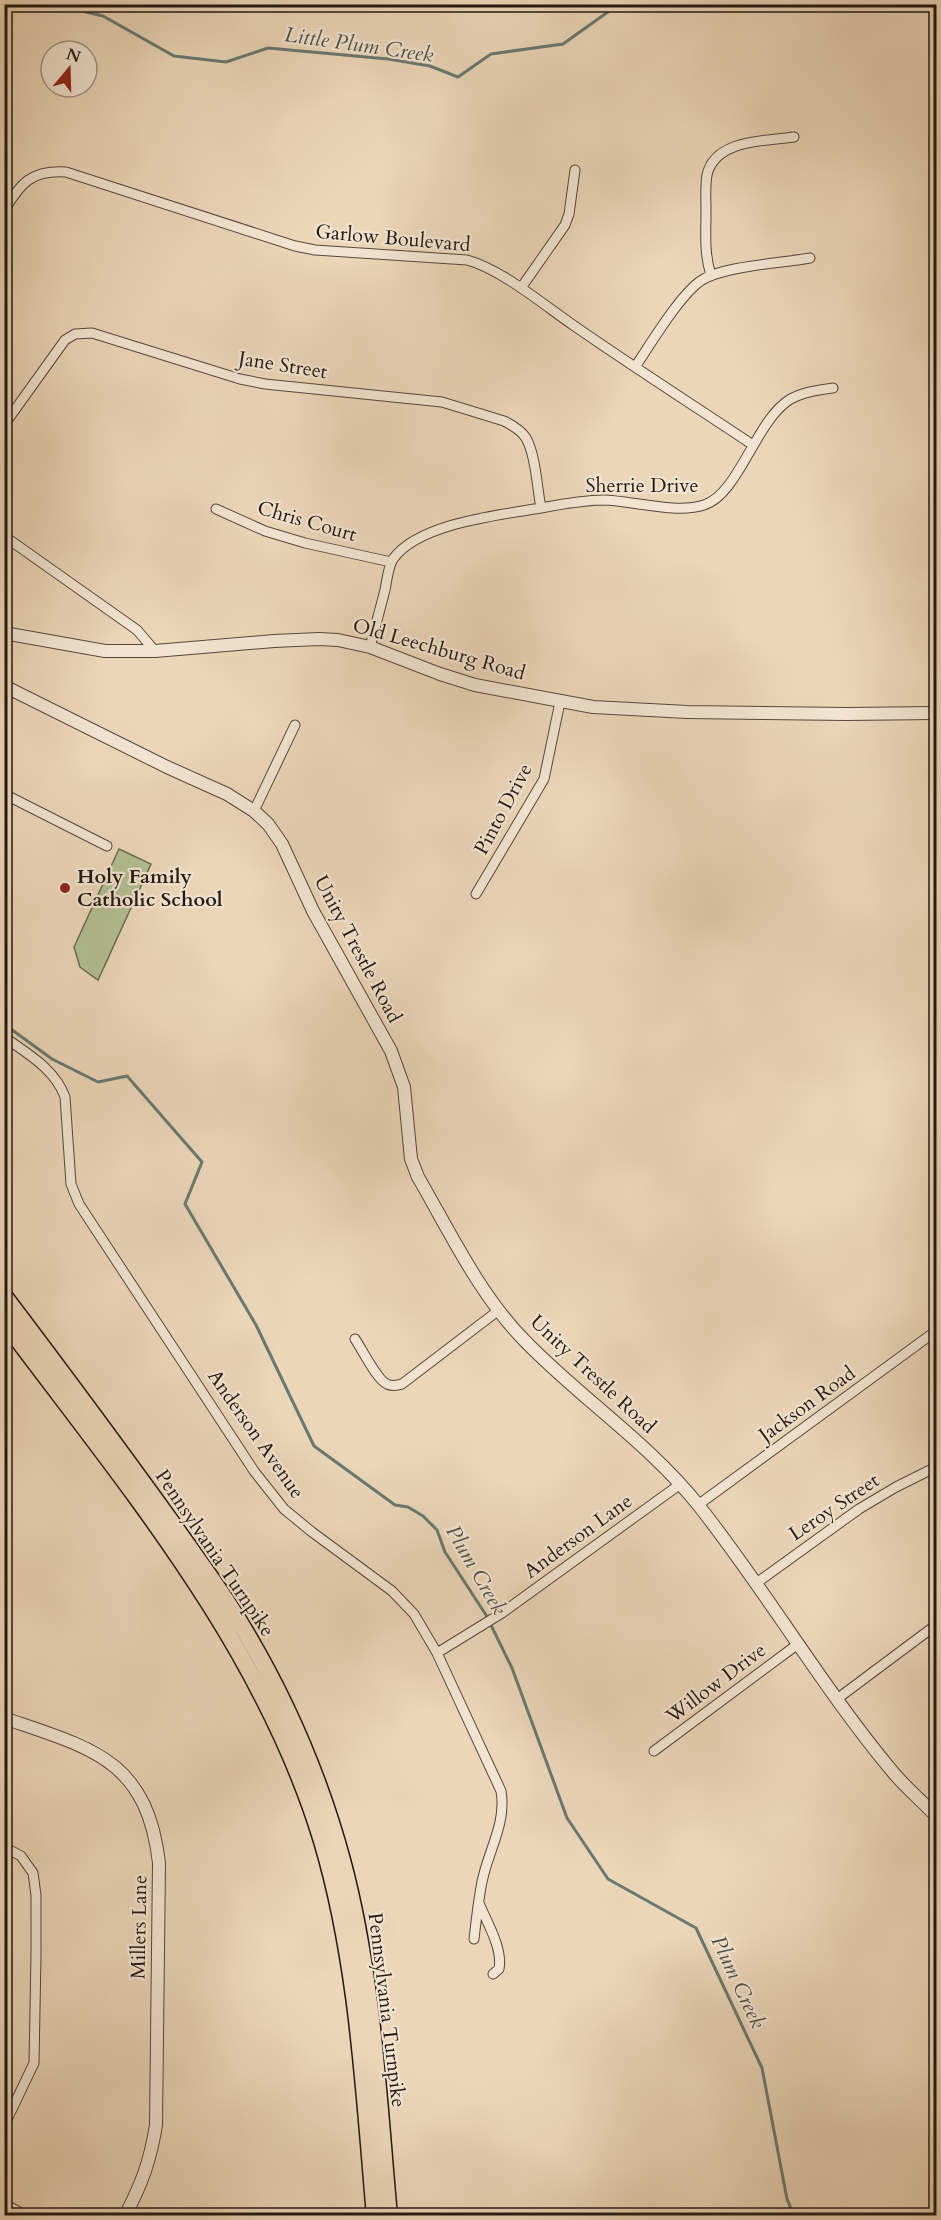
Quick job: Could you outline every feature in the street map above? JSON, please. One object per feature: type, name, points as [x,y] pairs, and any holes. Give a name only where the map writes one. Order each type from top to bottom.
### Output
[{"type":"highway","name":"Pennsylvania Turnpike","points":[[4,1296],[135,1472],[225,1599],[279,1695],[305,1753],[326,1809],[353,1904],[370,2020],[389,2216]]},
{"type":"highway","name":"Pennsylvania Turnpike","points":[[4,1321],[206,1597],[257,1683],[294,1763],[324,1850],[346,1948],[360,2057],[375,2216]]},
{"type":"street","points":[[711,275],[706,261],[706,190],[708,173],[713,162],[733,147],[794,137]]},
{"type":"street","points":[[521,288],[565,225],[569,214],[575,170]]},
{"type":"street","name":"Garlow Boulevard","points":[[4,211],[22,185],[41,173],[66,172],[296,246],[467,260],[478,263],[521,288],[753,445]]},
{"type":"street","points":[[635,367],[686,295],[700,280],[727,270],[810,258]]},
{"type":"street","name":"Jane Street","points":[[4,425],[65,340],[75,334],[92,333],[240,379],[265,384],[442,402],[504,421],[526,438],[531,451],[541,508]]},
{"type":"street","name":"Sherrie Drive","points":[[391,562],[402,549],[434,532],[480,517],[566,503],[604,501],[679,507],[705,505],[724,491],[774,414],[787,402],[808,392],[833,388]]},
{"type":"street","name":"Chris Court","points":[[216,509],[265,531],[305,543],[391,562]]},
{"type":"street","points":[[4,536],[137,630],[154,651]]},
{"type":"street","points":[[370,647],[391,562]]},
{"type":"street","name":"Old Leechburg Road","points":[[4,633],[89,649],[154,651],[319,639],[338,640],[370,647],[475,685],[593,707],[687,712],[936,713]]},
{"type":"street","name":"Unity Trestle Road","points":[[4,686],[167,767],[228,794],[254,811],[268,824],[282,844],[313,911],[391,1051],[404,1087],[411,1159],[418,1177],[488,1295],[522,1338],[570,1385],[656,1460],[698,1505],[837,1699],[892,1771],[936,1816]]},
{"type":"street","name":"Pinto Drive","points":[[476,894],[544,779],[560,702]]},
{"type":"street","points":[[254,811],[295,725]]},
{"type":"street","points":[[4,794],[107,846]]},
{"type":"street","name":"Anderson Avenue","points":[[4,1037],[48,1069],[60,1084],[65,1097],[71,1184],[79,1204],[254,1471],[284,1509],[392,1591],[414,1614],[437,1653],[501,1791],[503,1804],[501,1826],[481,1887],[474,1939]]},
{"type":"street","points":[[355,1339],[382,1381],[396,1386],[402,1384],[499,1310]]},
{"type":"street","name":"Jackson Road","points":[[698,1505],[936,1331]]},
{"type":"street","name":"Leroy Street","points":[[755,1584],[859,1509],[936,1467]]},
{"type":"street","name":"Anderson Lane","points":[[437,1653],[502,1613],[679,1485]]},
{"type":"street","points":[[837,1699],[936,1625]]},
{"type":"street","name":"Willow Drive","points":[[654,1751],[798,1644]]},
{"type":"street","name":"Millers Lane","points":[[4,1718],[87,1748],[105,1758],[133,1785],[149,1813],[156,1835],[159,1863],[156,2126],[151,2157],[125,2216]]},
{"type":"street","points":[[4,1847],[21,1856],[33,1873],[36,1945],[34,2063],[4,2126]]},
{"type":"street","points":[[479,1903],[500,1961],[499,1969],[493,1974]]},
{"type":"street","points":[[4,2204],[27,2216]]},
{"type":"green space","points":[[119,849],[151,864],[98,980],[80,967],[74,947]]},
{"type":"waterway","name":"Little Plum Creek","points":[[52,4],[103,16],[174,56],[226,62],[268,48],[388,59],[430,66],[458,77],[491,54],[563,44],[619,4]]},
{"type":"waterway","name":"Plum Creek","points":[[4,1024],[52,1059],[98,1082],[127,1076],[202,1162],[185,1204],[256,1325],[314,1446],[395,1505],[408,1507],[423,1516],[437,1530],[445,1552],[486,1615],[512,1668],[567,1818],[608,1879],[696,1928],[762,2068],[787,2199],[794,2216]]},
{"type":"place","name":"Holy Family Catholic School","points":[[65,888]]}]
